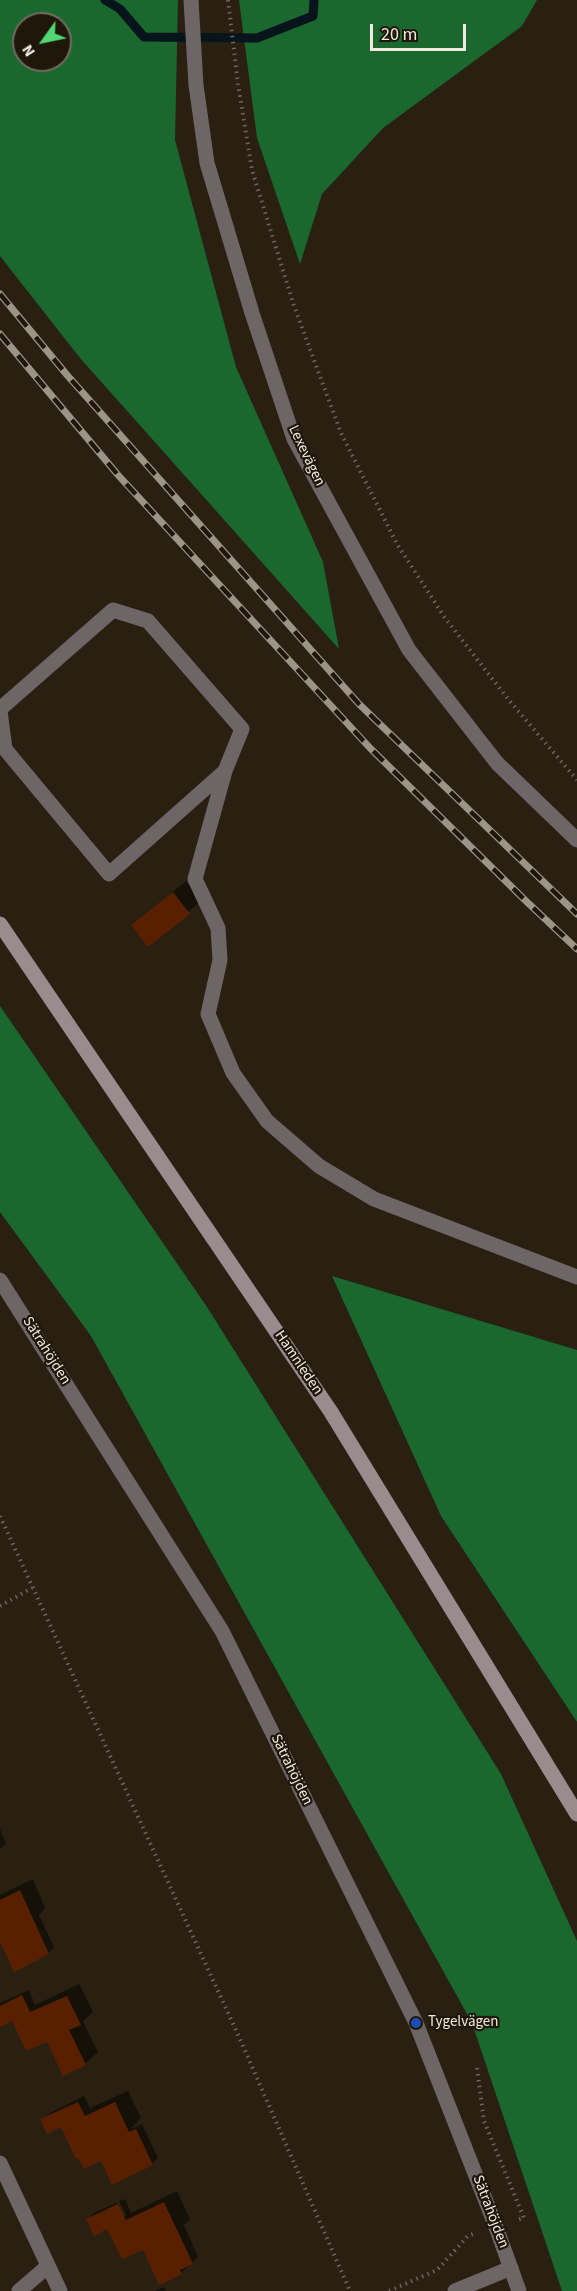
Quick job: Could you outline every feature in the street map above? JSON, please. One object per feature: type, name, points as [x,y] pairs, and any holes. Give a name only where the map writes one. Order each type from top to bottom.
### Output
[{"type":"main road","name":"Hamnleden","points":[[0,924],[330,1412],[577,1814]]},
{"type":"street","name":"Lexevägen","points":[[191,0],[196,85],[207,163],[252,313],[294,439],[410,650],[497,763],[577,840]]},
{"type":"street","points":[[225,771],[109,874],[5,749],[0,710],[113,610],[148,621],[242,729],[225,771],[195,879],[218,928],[220,960],[208,1014],[233,1072],[267,1121],[319,1166],[374,1199],[577,1277]]},
{"type":"street","name":"Sätrahöjden","points":[[0,1280],[222,1631],[416,2023],[519,2291]]},
{"type":"street","points":[[0,2163],[60,2291]]},
{"type":"street","points":[[19,2291],[48,2266]]},
{"type":"street","points":[[455,2291],[511,2268]]},
{"type":"path","points":[[228,0],[238,84],[252,170],[294,306],[341,433],[397,544],[445,618],[508,699],[577,780]]},
{"type":"path","points":[[0,1516],[240,2039],[350,2291]]},
{"type":"path","points":[[0,1606],[32,1588]]},
{"type":"green space","points":[[0,0],[178,0],[175,140],[236,367],[323,562],[339,649],[80,358],[0,256]]},
{"type":"green space","points":[[239,0],[537,0],[522,26],[383,128],[322,194],[300,264],[257,138]]},
{"type":"green space","points":[[0,1006],[207,1307],[501,1774],[577,1941],[577,2291],[562,2291],[472,2023],[91,1336],[0,1212]]},
{"type":"green space","points":[[332,1276],[577,1350],[577,1722],[441,1516]]},
{"type":"building","points":[[173,892],[190,914],[148,947],[131,925]]},
{"type":"building","points":[[20,1890],[49,1954],[14,1972],[0,1942],[0,1900]]},
{"type":"building","points":[[22,1995],[30,2012],[67,1996],[81,2025],[69,2030],[86,2065],[63,2076],[47,2042],[26,2051],[12,2021],[0,2027],[0,2006]]},
{"type":"building","points":[[78,2102],[85,2116],[115,2102],[129,2132],[136,2129],[153,2165],[112,2185],[101,2161],[84,2169],[78,2158],[76,2159],[61,2127],[47,2134],[40,2119]]},
{"type":"building","points":[[164,2202],[193,2264],[180,2270],[182,2274],[159,2285],[143,2250],[122,2259],[107,2229],[94,2236],[86,2219],[118,2204],[126,2220]]},
{"type":"waterway","points":[[105,0],[120,9],[144,37],[257,38],[313,16],[314,0]]},
{"type":"railway","points":[[0,294],[67,375],[359,704],[577,914]]},
{"type":"railway","points":[[0,334],[118,475],[370,748],[577,949]]},
{"type":"place","name":"Tygelvägen","points":[[416,2023]]}]
